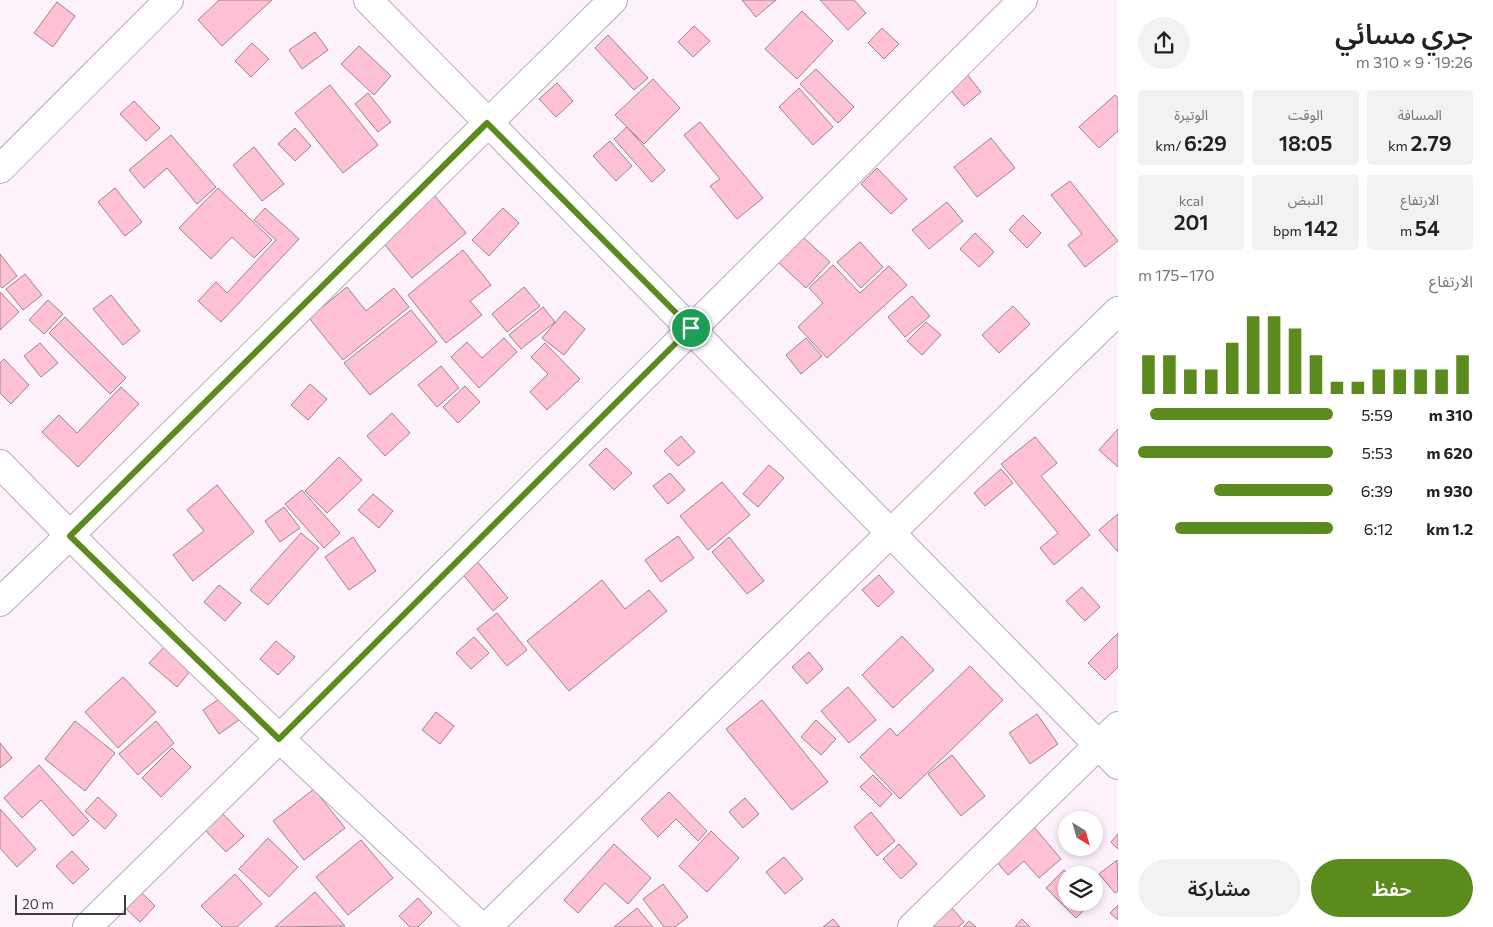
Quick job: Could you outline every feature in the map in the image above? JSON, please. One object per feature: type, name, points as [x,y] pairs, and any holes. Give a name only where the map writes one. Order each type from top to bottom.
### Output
[{"type":"street","points":[[0,169],[169,0]]},
{"type":"street","points":[[368,0],[1118,765]]},
{"type":"street","points":[[0,602],[70,536],[612,0]]},
{"type":"street","points":[[87,927],[279,739],[1023,0]]},
{"type":"street","points":[[487,927],[1118,311]]},
{"type":"street","points":[[0,464],[70,536],[279,739],[480,927]]},
{"type":"street","points":[[912,927],[1118,726]]},
{"type":"building","points":[[219,0],[272,0],[222,46],[198,20]]},
{"type":"building","points":[[742,0],[776,0],[756,17]]},
{"type":"building","points":[[820,0],[854,0],[866,13],[848,30]]},
{"type":"building","points":[[57,2],[75,16],[53,47],[34,33]]},
{"type":"building","points":[[802,11],[833,41],[797,79],[765,49]]},
{"type":"building","points":[[694,26],[710,41],[693,57],[678,42]]},
{"type":"building","points":[[882,28],[899,44],[884,59],[868,43]]},
{"type":"building","points":[[315,32],[328,50],[302,69],[289,50]]},
{"type":"building","points":[[608,35],[648,78],[634,90],[595,48]]},
{"type":"building","points":[[252,43],[269,59],[251,77],[235,61]]},
{"type":"building","points":[[359,46],[391,76],[374,95],[341,64]]},
{"type":"building","points":[[816,69],[854,107],[838,123],[800,84]]},
{"type":"building","points":[[966,73],[981,92],[964,106],[948,87]]},
{"type":"building","points":[[653,79],[680,108],[644,144],[615,115]]},
{"type":"building","points":[[557,83],[573,101],[556,117],[539,99]]},
{"type":"building","points":[[330,85],[378,145],[343,173],[295,113]]},
{"type":"building","points":[[799,88],[833,127],[813,145],[779,107]]},
{"type":"building","points":[[368,93],[391,122],[378,132],[355,104]]},
{"type":"building","points":[[1115,95],[1118,98],[1118,131],[1099,148],[1079,127]]},
{"type":"building","points":[[134,101],[160,128],[146,141],[120,114]]},
{"type":"building","points":[[700,122],[763,198],[737,219],[710,186],[720,179],[684,135]]},
{"type":"building","points":[[627,127],[665,170],[652,182],[614,139]]},
{"type":"building","points":[[295,128],[311,146],[295,161],[278,144]]},
{"type":"building","points":[[171,135],[216,187],[197,204],[167,168],[144,188],[129,170]]},
{"type":"building","points":[[991,138],[1015,168],[977,197],[954,167]]},
{"type":"building","points":[[610,141],[632,166],[616,181],[593,156]]},
{"type":"building","points":[[254,147],[284,184],[262,201],[233,165]]},
{"type":"building","points":[[877,168],[907,199],[891,214],[861,184]]},
{"type":"building","points":[[1070,181],[1118,241],[1085,267],[1068,245],[1082,234],[1051,195]]},
{"type":"building","points":[[115,188],[142,222],[125,236],[98,202]]},
{"type":"building","points":[[218,188],[272,240],[254,258],[232,237],[211,259],[179,228]]},
{"type":"building","points":[[434,195],[466,233],[412,278],[381,240]]},
{"type":"building","points":[[947,202],[963,221],[929,249],[912,230]]},
{"type":"building","points":[[265,208],[299,239],[221,322],[198,301],[216,282],[227,293],[276,240],[254,220]]},
{"type":"building","points":[[503,208],[519,223],[489,256],[472,240]]},
{"type":"building","points":[[1023,215],[1041,233],[1027,248],[1009,230]]},
{"type":"building","points":[[975,233],[994,252],[979,267],[960,249]]},
{"type":"building","points":[[802,236],[830,262],[806,288],[778,262]]},
{"type":"building","points":[[860,242],[883,267],[861,288],[837,262]]},
{"type":"building","points":[[463,250],[491,285],[470,301],[482,315],[446,343],[408,295]]},
{"type":"building","points":[[0,254],[17,276],[2,288],[0,286]]},
{"type":"building","points":[[833,265],[860,293],[889,266],[907,285],[827,358],[798,327],[823,303],[809,288]]},
{"type":"building","points":[[25,274],[42,295],[23,310],[6,289]]},
{"type":"building","points":[[347,287],[366,311],[394,288],[409,307],[343,360],[309,318]]},
{"type":"building","points":[[524,287],[540,306],[507,332],[492,314]]},
{"type":"building","points":[[0,292],[19,312],[0,330]]},
{"type":"building","points":[[111,295],[140,331],[123,345],[93,309]]},
{"type":"building","points":[[912,296],[930,316],[905,337],[888,317]]},
{"type":"building","points":[[48,300],[63,314],[44,334],[29,320]]},
{"type":"building","points":[[1013,306],[1030,324],[999,353],[982,335]]},
{"type":"building","points":[[543,307],[555,322],[521,349],[509,335]]},
{"type":"building","points":[[411,310],[437,342],[370,395],[344,363]]},
{"type":"building","points":[[565,311],[585,329],[564,355],[542,338]]},
{"type":"building","points":[[65,317],[126,378],[110,394],[49,333]]},
{"type":"building","points":[[926,322],[941,335],[922,355],[907,341]]},
{"type":"building","points":[[504,338],[517,352],[479,388],[451,357],[467,342],[482,358]]},
{"type":"building","points":[[806,338],[822,356],[801,374],[786,355]]},
{"type":"building","points":[[40,343],[58,363],[41,377],[24,356]]},
{"type":"building","points":[[545,343],[580,379],[547,410],[530,392],[548,374],[531,357]]},
{"type":"building","points":[[4,359],[29,385],[11,404],[0,393],[0,363]]},
{"type":"building","points":[[441,366],[459,388],[437,407],[418,385]]},
{"type":"building","points":[[310,384],[327,399],[308,420],[291,405]]},
{"type":"building","points":[[465,386],[480,402],[458,423],[443,407]]},
{"type":"building","points":[[121,387],[139,404],[78,467],[42,432],[59,415],[77,433]]},
{"type":"building","points":[[392,413],[410,433],[385,456],[367,436]]},
{"type":"building","points":[[1118,429],[1118,467],[1099,450]]},
{"type":"building","points":[[681,436],[695,452],[678,466],[664,451]]},
{"type":"building","points":[[1035,437],[1057,463],[1041,476],[1090,535],[1054,565],[1040,548],[1058,533],[1001,464]]},
{"type":"building","points":[[606,448],[632,473],[614,490],[589,465]]},
{"type":"building","points":[[339,457],[362,480],[327,513],[305,491]]},
{"type":"building","points":[[769,465],[784,478],[758,507],[743,494]]},
{"type":"building","points":[[1001,469],[1013,483],[985,506],[974,493]]},
{"type":"building","points":[[670,473],[685,490],[668,504],[653,486]]},
{"type":"building","points":[[722,482],[750,515],[708,550],[680,516]]},
{"type":"building","points":[[217,485],[254,532],[193,581],[173,555],[204,531],[187,510]]},
{"type":"building","points":[[302,490],[340,533],[324,548],[285,504]]},
{"type":"building","points":[[373,494],[393,511],[379,528],[358,510]]},
{"type":"building","points":[[284,507],[300,528],[280,542],[265,521]]},
{"type":"building","points":[[1118,514],[1118,552],[1099,530]]},
{"type":"building","points":[[301,533],[319,548],[268,605],[250,590]]},
{"type":"building","points":[[678,536],[694,558],[661,582],[645,560]]},
{"type":"building","points":[[353,537],[376,571],[349,590],[325,557]]},
{"type":"building","points":[[729,537],[764,581],[747,594],[712,552]]},
{"type":"building","points":[[476,560],[508,598],[493,611],[461,572]]},
{"type":"building","points":[[879,575],[894,592],[878,607],[862,590]]},
{"type":"building","points":[[602,580],[625,609],[649,590],[667,611],[569,691],[527,641]]},
{"type":"building","points":[[219,585],[241,603],[225,621],[204,602]]},
{"type":"building","points":[[1082,587],[1100,607],[1085,621],[1066,601]]},
{"type":"building","points":[[497,613],[527,650],[507,666],[477,629]]},
{"type":"building","points":[[1118,633],[1118,667],[1105,680],[1088,663]]},
{"type":"building","points":[[902,636],[934,670],[893,708],[862,675]]},
{"type":"building","points":[[474,637],[489,653],[471,669],[456,653]]},
{"type":"building","points":[[276,641],[295,657],[278,675],[260,659]]},
{"type":"building","points":[[166,645],[192,669],[177,687],[149,663]]},
{"type":"building","points":[[809,652],[823,669],[807,684],[792,667]]},
{"type":"building","points":[[970,666],[1003,700],[900,799],[860,757],[890,728],[897,736]]},
{"type":"building","points":[[123,677],[156,712],[118,748],[85,712]]},
{"type":"building","points":[[848,687],[876,720],[849,743],[821,711]]},
{"type":"building","points":[[222,697],[239,720],[219,734],[203,710]]},
{"type":"building","points":[[762,700],[828,782],[792,810],[726,729]]},
{"type":"building","points":[[436,712],[454,726],[440,744],[422,730]]},
{"type":"building","points":[[1037,714],[1058,744],[1030,764],[1009,733]]},
{"type":"building","points":[[816,720],[836,739],[821,755],[801,737]]},
{"type":"building","points":[[75,721],[115,753],[85,791],[45,759]]},
{"type":"building","points":[[156,721],[174,743],[138,775],[119,754]]},
{"type":"building","points":[[0,743],[12,758],[0,768]]},
{"type":"building","points":[[172,748],[191,767],[161,797],[142,778]]},
{"type":"building","points":[[952,755],[985,796],[961,816],[928,774]]},
{"type":"building","points":[[39,765],[89,821],[73,836],[41,800],[22,818],[4,798]]},
{"type":"building","points":[[873,775],[892,794],[880,807],[860,787]]},
{"type":"building","points":[[314,789],[345,828],[304,860],[273,821]]},
{"type":"building","points":[[669,792],[707,831],[698,841],[676,819],[658,837],[641,819]]},
{"type":"building","points":[[98,797],[117,815],[105,829],[85,811]]},
{"type":"building","points":[[745,798],[759,814],[743,828],[729,812]]},
{"type":"building","points":[[0,809],[36,849],[17,867],[0,848]]},
{"type":"building","points":[[221,812],[244,836],[226,852],[203,828]]},
{"type":"building","points":[[871,812],[895,841],[877,856],[854,827]]},
{"type":"building","points":[[1034,827],[1061,859],[1039,878],[1024,861],[1008,875],[995,860]]},
{"type":"building","points":[[711,831],[739,858],[707,892],[679,866]]},
{"type":"building","points":[[1118,834],[1118,849],[1111,842]]},
{"type":"building","points":[[268,838],[298,867],[269,897],[239,869]]},
{"type":"building","points":[[361,840],[393,878],[348,915],[316,877]]},
{"type":"building","points":[[614,844],[651,878],[628,904],[605,883],[578,913],[564,900]]},
{"type":"building","points":[[899,844],[917,864],[901,879],[883,859]]},
{"type":"building","points":[[72,851],[89,869],[73,884],[56,866]]},
{"type":"building","points":[[784,857],[803,879],[785,894],[766,872]]},
{"type":"building","points":[[1117,860],[1118,891],[1115,893],[1103,879],[1103,871]]},
{"type":"building","points":[[235,874],[262,904],[237,927],[222,927],[201,906]]},
{"type":"building","points":[[1058,876],[1058,900],[1046,888]]},
{"type":"building","points":[[663,884],[688,917],[675,927],[664,927],[643,899]]},
{"type":"building","points":[[138,889],[155,906],[140,922],[122,905]]},
{"type":"building","points":[[315,892],[345,926],[275,927]]},
{"type":"building","points":[[418,898],[432,913],[418,927],[410,927],[399,916]]},
{"type":"building","points":[[1118,905],[1118,920],[1110,913]]},
{"type":"building","points":[[637,908],[653,927],[614,927]]},
{"type":"building","points":[[952,908],[964,922],[958,927],[934,927],[932,925]]},
{"type":"building","points":[[1069,911],[1083,911],[1076,918]]},
{"type":"building","points":[[833,919],[840,927],[823,927]]},
{"type":"building","points":[[1022,919],[1030,927],[1015,927]]},
{"type":"building","points":[[969,921],[976,927],[963,927]]},
{"type":"route","points":[[487,123],[691,328],[279,739],[70,536],[487,123]]}]
